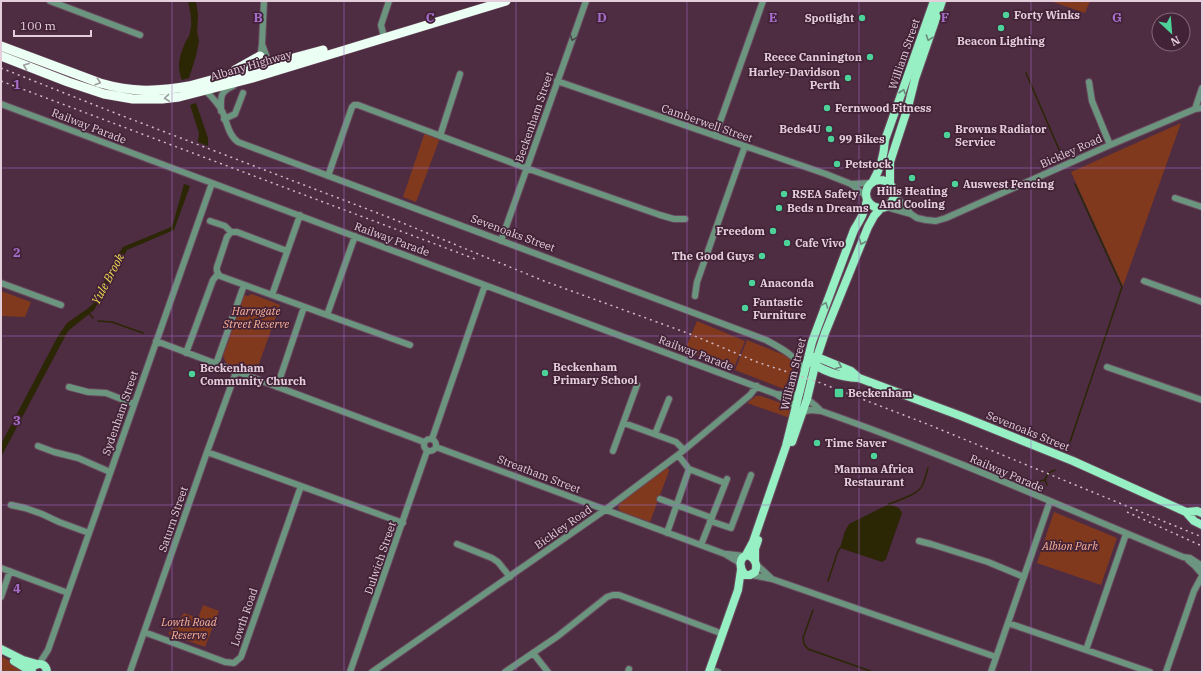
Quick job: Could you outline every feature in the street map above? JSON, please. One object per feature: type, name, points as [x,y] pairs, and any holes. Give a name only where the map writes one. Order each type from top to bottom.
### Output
[{"type":"highway","name":"Albany Highway","points":[[263,71],[488,1]]},
{"type":"highway","name":"Albany Highway","points":[[1,46],[113,87],[143,91],[168,90],[205,86],[263,71],[506,1]]},
{"type":"highway","name":"Albany Highway","points":[[1,56],[86,88],[104,94],[123,97],[144,100],[179,97],[205,86]]},
{"type":"highway","points":[[205,86],[212,77],[228,73],[260,56]]},
{"type":"main road","name":"William Street","points":[[872,182],[879,171],[884,155],[885,140],[934,1]]},
{"type":"main road","name":"William Street","points":[[890,183],[890,162],[908,107],[915,79],[942,1]]},
{"type":"main road","points":[[883,180],[890,183],[893,188],[893,201],[883,208],[872,206],[867,198],[868,187],[872,182],[883,180]]},
{"type":"main road","name":"William Street","points":[[738,590],[757,569],[756,544],[800,410],[801,391],[805,371],[816,331],[854,230],[866,208],[867,198]]},
{"type":"main road","name":"William Street","points":[[713,671],[723,634],[738,590],[743,561],[753,542],[800,410],[807,400],[817,357],[827,326],[868,228],[874,216],[883,208]]},
{"type":"main road","name":"Sevenoaks Street","points":[[808,359],[817,357],[851,371],[859,378]]},
{"type":"main road","name":"Sevenoaks Street","points":[[808,359],[815,366],[848,377],[859,378],[961,416],[1073,461],[1186,512],[1194,521],[1202,525]]},
{"type":"main road","name":"Sevenoaks Street","points":[[1186,512],[1197,511],[1202,513]]},
{"type":"main road","points":[[751,575],[745,574],[743,561],[752,556],[756,563]]},
{"type":"main road","points":[[1,649],[22,660],[44,668]]},
{"type":"main road","points":[[1,654],[32,672],[33,667],[44,668]]},
{"type":"street","points":[[50,1],[140,35]]},
{"type":"street","points":[[263,71],[260,56],[264,1]]},
{"type":"street","points":[[383,33],[381,25],[389,1]]},
{"type":"street","name":"Beckenham Street","points":[[501,241],[586,1]]},
{"type":"street","points":[[715,136],[763,1]]},
{"type":"street","points":[[262,44],[266,55],[263,71]]},
{"type":"street","name":"Sevenoaks Street","points":[[263,71],[229,88],[221,97],[224,119],[234,139],[238,142],[766,340],[782,348],[791,355],[803,366],[805,371]]},
{"type":"street","points":[[440,136],[460,74]]},
{"type":"street","name":"Camberwell Street","points":[[557,81],[826,174],[851,184],[867,198]]},
{"type":"street","points":[[1089,82],[1092,102],[1110,145]]},
{"type":"street","name":"Sevenoaks Street","points":[[205,86],[222,111]]},
{"type":"street","points":[[1195,109],[1202,88]]},
{"type":"street","points":[[224,119],[235,114],[243,93]]},
{"type":"street","name":"Railway Parade","points":[[1,104],[756,386],[776,394],[800,410],[821,411],[927,450],[1126,534],[1183,557],[1190,558],[1202,566]]},
{"type":"street","name":"Bickley Road","points":[[883,208],[911,214],[917,218],[926,220],[936,221],[946,218],[1195,109],[1202,104]]},
{"type":"street","points":[[328,176],[352,107],[354,105],[358,105],[526,168],[660,215],[674,219],[686,219]]},
{"type":"street","name":"Bickley Road","points":[[1195,109],[1202,108]]},
{"type":"street","points":[[695,296],[697,282],[745,146]]},
{"type":"street","name":"Camberwell Street","points":[[851,184],[872,182]]},
{"type":"street","name":"Sydenham Street","points":[[44,668],[48,650],[212,183]]},
{"type":"street","points":[[894,194],[911,214]]},
{"type":"street","points":[[1175,198],[1202,207]]},
{"type":"street","points":[[272,295],[300,215]]},
{"type":"street","points":[[210,220],[225,226],[231,232],[237,232],[287,251]]},
{"type":"street","points":[[231,232],[227,237],[216,270],[220,276],[410,345]]},
{"type":"street","points":[[327,315],[355,236]]},
{"type":"street","points":[[186,353],[213,280],[218,274]]},
{"type":"street","points":[[1144,281],[1202,302]]},
{"type":"street","points":[[1,283],[61,305]]},
{"type":"street","points":[[216,364],[244,285]]},
{"type":"street","points":[[432,439],[485,285]]},
{"type":"street","points":[[277,387],[304,307]]},
{"type":"street","points":[[156,341],[424,442]]},
{"type":"street","points":[[1106,367],[1202,400]]},
{"type":"street","name":"Saturn Street","points":[[130,672],[236,372]]},
{"type":"street","points":[[613,451],[637,385]]},
{"type":"street","name":"Bickley Road","points":[[372,672],[605,510],[678,455],[750,395],[756,386]]},
{"type":"street","points":[[69,387],[88,392],[106,393],[134,404]]},
{"type":"street","name":"Railway Parade","points":[[776,394],[792,396],[801,391]]},
{"type":"street","points":[[655,434],[669,399]]},
{"type":"street","name":"Railway Parade","points":[[807,400],[821,411]]},
{"type":"street","points":[[624,423],[676,442],[684,450]]},
{"type":"street","points":[[424,442],[428,439],[432,439]]},
{"type":"street","points":[[424,442],[424,448],[427,451],[432,451],[436,447],[436,443],[432,439]]},
{"type":"street","points":[[38,446],[78,458],[110,472]]},
{"type":"street","name":"Streatham Street","points":[[436,447],[743,561]]},
{"type":"street","name":"Dulwich Street","points":[[350,672],[427,451]]},
{"type":"street","points":[[207,452],[403,523]]},
{"type":"street","points":[[678,455],[689,469],[726,481],[701,545]]},
{"type":"street","points":[[667,533],[689,469]]},
{"type":"street","points":[[660,498],[731,528],[751,475]]},
{"type":"street","name":"Lowth Road","points":[[144,632],[225,662],[234,663],[241,657],[301,486]]},
{"type":"street","points":[[991,672],[1050,501]]},
{"type":"street","points":[[11,505],[42,514],[89,533]]},
{"type":"street","points":[[1086,650],[1126,534]]},
{"type":"street","points":[[919,541],[986,561],[1024,577]]},
{"type":"street","points":[[457,544],[492,558],[498,562],[510,577]]},
{"type":"street","name":"Railway Parade","points":[[1183,557],[1195,566],[1202,575]]},
{"type":"street","points":[[756,563],[772,579]]},
{"type":"street","points":[[1,568],[68,593]]},
{"type":"street","points":[[1,596],[10,572]]},
{"type":"street","points":[[751,575],[772,579],[996,657]]},
{"type":"street","points":[[1166,672],[1194,591],[1202,575]]},
{"type":"street","points":[[1194,591],[1202,585]]},
{"type":"street","points":[[505,672],[558,636],[607,597],[614,595],[619,595],[723,634]]},
{"type":"street","points":[[1008,622],[1150,672]]},
{"type":"street","points":[[533,653],[548,672]]},
{"type":"green space","points":[[1053,1],[1090,1],[1085,13]]},
{"type":"green space","points":[[1181,123],[1123,286],[1071,172]]},
{"type":"green space","points":[[425,132],[440,138],[416,202],[403,197]]},
{"type":"green space","points":[[1,291],[31,302],[25,317],[1,316]]},
{"type":"green space","name":"Harrogate Street Reserve","points":[[252,294],[280,305],[255,375],[227,365],[223,356],[244,295],[248,296]]},
{"type":"green space","points":[[697,321],[745,341],[733,370],[685,350]]},
{"type":"green space","points":[[747,340],[796,360],[784,389],[735,370]]},
{"type":"green space","points":[[756,396],[761,396],[789,406],[791,409],[790,418],[747,403]]},
{"type":"green space","points":[[668,467],[669,471],[650,522],[621,512],[618,508],[620,503]]},
{"type":"green space","name":"Albion Park","points":[[1054,512],[1117,538],[1101,585],[1037,563]]},
{"type":"green space","name":"Lowth Road Reserve","points":[[203,605],[219,611],[205,647],[168,634],[184,613],[198,618]]},
{"type":"green space","points":[[1,656],[22,668],[26,672],[1,672]]},
{"type":"water","points":[[188,1],[196,1],[198,15],[197,32],[199,41],[189,78],[182,80],[179,65],[184,46],[190,34],[191,24]]},
{"type":"water","points":[[196,103],[208,138],[208,146],[198,142],[199,133],[190,105]]},
{"type":"water","name":"Yule Brook","points":[[184,184],[190,186],[174,230],[127,250],[94,310],[68,331],[1,457],[1,444],[58,336],[67,323],[93,304],[115,259],[123,247],[169,228],[173,224]]},
{"type":"water","points":[[889,504],[899,508],[902,513],[886,559],[882,562],[840,548],[845,531],[849,524]]},
{"type":"waterway","points":[[1026,73],[1061,154]]},
{"type":"waterway","points":[[1070,442],[1122,287],[1075,184]]},
{"type":"waterway","points":[[89,313],[93,318]]},
{"type":"waterway","points":[[98,321],[112,322],[143,333]]},
{"type":"waterway","points":[[889,504],[907,497],[920,489],[928,468]]},
{"type":"waterway","points":[[1040,481],[1045,480],[1048,474],[1055,470]]},
{"type":"waterway","points":[[1045,480],[1047,485]]},
{"type":"waterway","points":[[828,581],[840,548]]},
{"type":"waterway","points":[[813,610],[803,638],[804,644],[808,649],[873,672]]},
{"type":"railway","points":[[1,68],[388,217],[544,281],[690,334],[757,362],[818,382],[927,424],[1202,537]]},
{"type":"railway","points":[[1,81],[475,259]]},
{"type":"railway","points":[[1127,512],[1202,546]]},
{"type":"place","name":"Forty Winks","points":[[1006,15]]},
{"type":"place","name":"Spotlight","points":[[862,18]]},
{"type":"place","name":"Beacon Lighting","points":[[1001,28]]},
{"type":"place","name":"Reece Cannington","points":[[870,57]]},
{"type":"place","name":"Harley-Davidson Perth","points":[[848,78]]},
{"type":"place","name":"Fernwood Fitness","points":[[827,108]]},
{"type":"place","name":"Beds4U","points":[[829,129]]},
{"type":"place","name":"Browns Radiator Service","points":[[947,135]]},
{"type":"place","name":"99 Bikes","points":[[831,139]]},
{"type":"place","name":"Petstock","points":[[837,164]]},
{"type":"place","name":"Hills Heating And Cooling","points":[[912,178]]},
{"type":"place","name":"Auswest Fencing","points":[[955,184]]},
{"type":"place","name":"RSEA Safety","points":[[784,194]]},
{"type":"place","name":"Beds n Dreams","points":[[779,208]]},
{"type":"place","name":"Freedom","points":[[773,231]]},
{"type":"place","name":"Cafe Vivo","points":[[787,243]]},
{"type":"place","name":"The Good Guys","points":[[762,256]]},
{"type":"place","name":"Anaconda","points":[[752,283]]},
{"type":"place","name":"Fantastic Furniture","points":[[745,308]]},
{"type":"place","name":"Beckenham Primary School","points":[[545,373]]},
{"type":"place","name":"Beckenham Community Church","points":[[192,374]]},
{"type":"place","name":"Beckenham","points":[[839,393]]},
{"type":"place","name":"Time Saver","points":[[817,443]]},
{"type":"place","name":"Mamma Africa Restaurant","points":[[874,456]]}]
